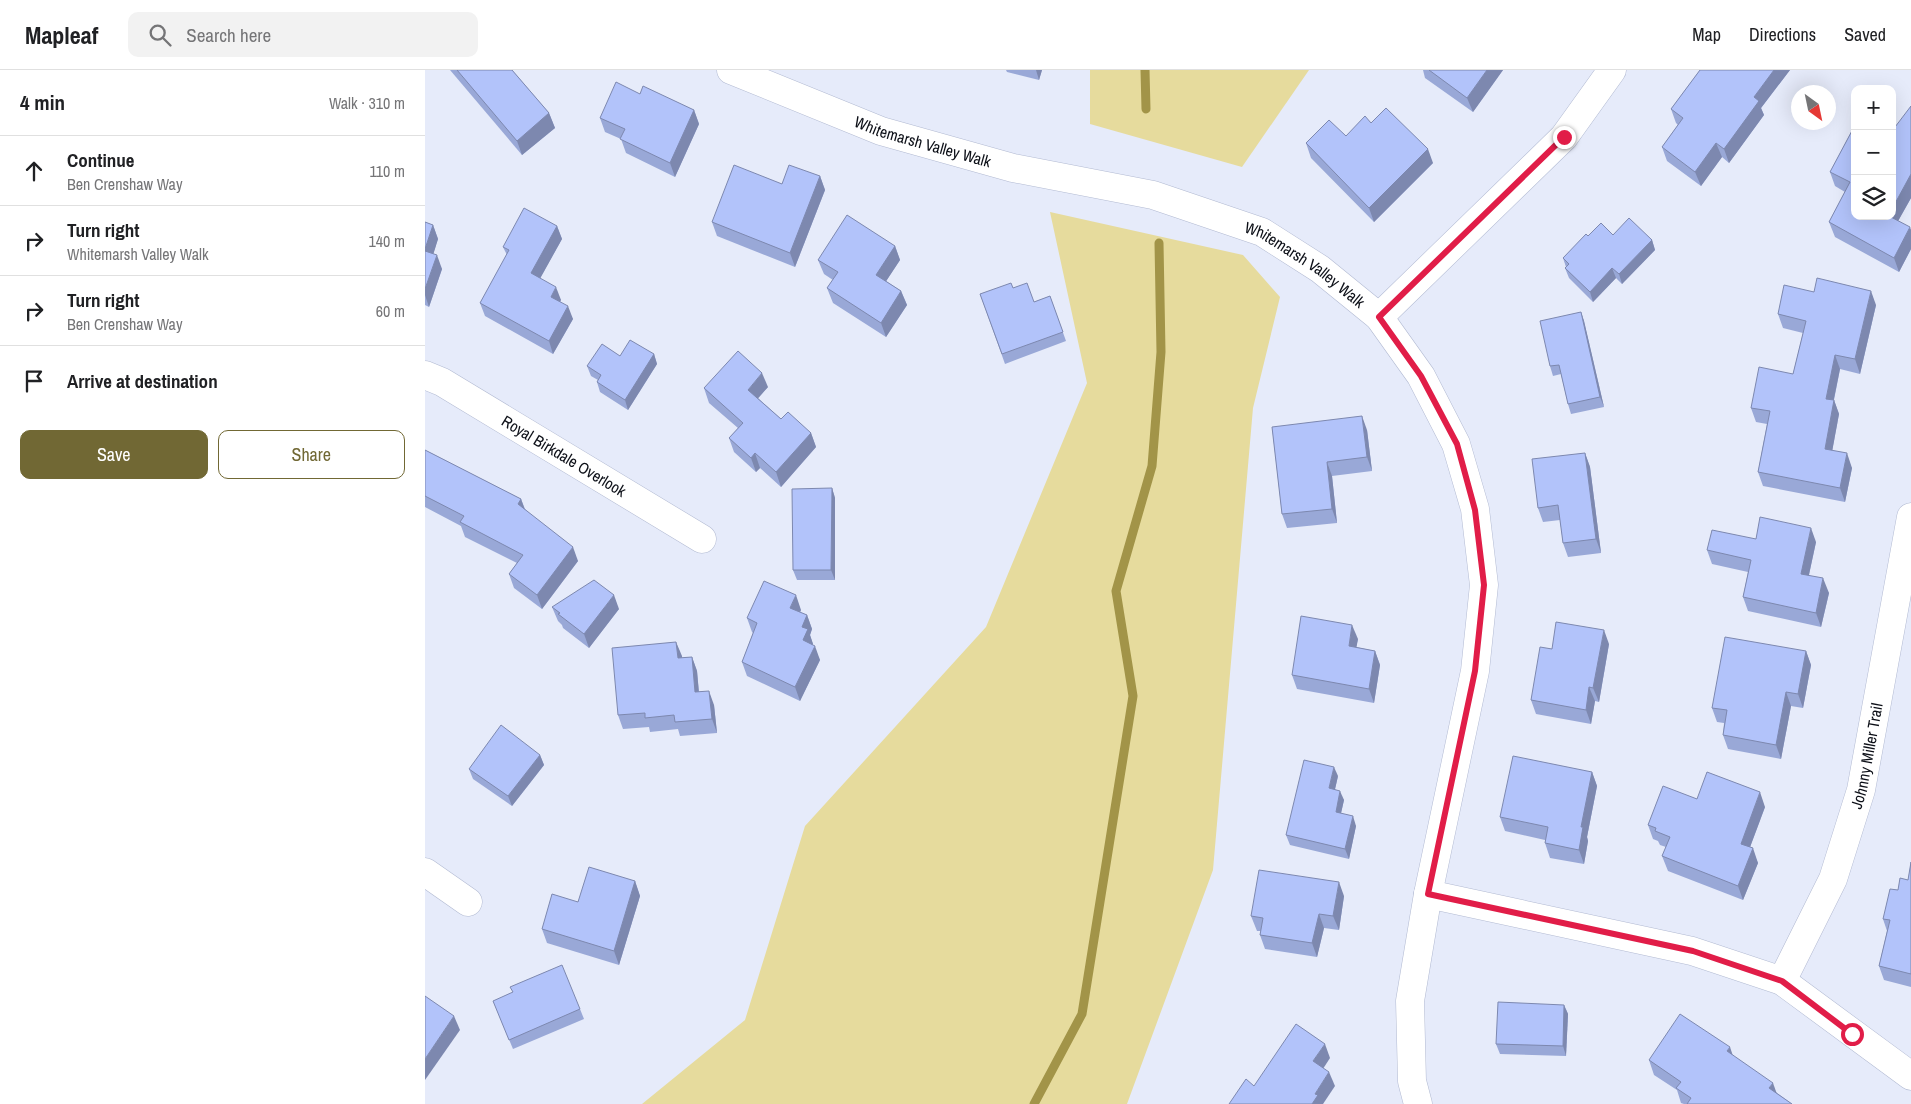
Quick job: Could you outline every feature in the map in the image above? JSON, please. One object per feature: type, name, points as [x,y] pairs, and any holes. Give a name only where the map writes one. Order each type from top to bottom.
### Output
[{"type":"street","name":"Whitemarsh Valley Walk","points":[[731,70],[881,131],[1013,168],[1153,195],[1262,232],[1321,269],[1379,317],[1421,376],[1457,444],[1475,510],[1484,585],[1475,671],[1428,894],[1411,1001],[1412,1081],[1418,1104]]},
{"type":"street","points":[[1379,317],[1564,137],[1612,70]]},
{"type":"street","name":"Royal Birkdale Overlook","points":[[425,375],[450,387],[702,538]]},
{"type":"street","name":"Johnny Miller Trail","points":[[1782,981],[1833,878],[1861,790],[1911,517]]},
{"type":"street","points":[[425,872],[468,902]]},
{"type":"street","points":[[1428,894],[1693,951],[1782,981],[1911,1076]]},
{"type":"shaded area","points":[[1090,70],[1309,70],[1242,167],[1090,124]]},
{"type":"shaded area","points":[[1050,212],[1243,255],[1280,297],[1253,408],[1213,870],[1127,1104],[642,1104],[745,1020],[805,826],[986,627],[1087,383]]},
{"type":"building","points":[[457,70],[512,70],[549,113],[517,141]]},
{"type":"building","points":[[1429,70],[1487,70],[1467,98]]},
{"type":"building","points":[[1700,70],[1774,70],[1754,97],[1759,101],[1724,149],[1716,143],[1695,172],[1662,147],[1683,118],[1671,109]]},
{"type":"building","points":[[616,82],[640,94],[643,86],[694,110],[670,163],[620,139],[625,129],[600,118]]},
{"type":"building","points":[[1911,106],[1911,174],[1896,202],[1896,130],[1896,126]]},
{"type":"building","points":[[1386,108],[1428,149],[1369,208],[1306,143],[1329,120],[1346,136],[1365,116],[1371,123]]},
{"type":"building","points":[[1851,133],[1851,220],[1896,220],[1910,227],[1894,258],[1829,222],[1850,182],[1830,172]]},
{"type":"building","points":[[734,165],[782,184],[789,165],[820,176],[790,253],[712,222]]},
{"type":"building","points":[[524,208],[557,226],[531,273],[556,287],[551,297],[568,306],[549,341],[480,303],[509,250],[503,247]]},
{"type":"building","points":[[847,215],[895,246],[876,275],[901,291],[881,323],[827,288],[838,272],[818,260]]},
{"type":"building","points":[[1629,218],[1652,240],[1619,274],[1612,268],[1590,292],[1565,268],[1569,264],[1563,258],[1586,234],[1588,236],[1601,223],[1613,235]]},
{"type":"building","points":[[425,222],[433,225],[425,249]]},
{"type":"building","points":[[425,251],[437,255],[425,289]]},
{"type":"building","points":[[1817,278],[1871,291],[1855,359],[1835,355],[1826,399],[1834,400],[1825,449],[1847,453],[1840,488],[1758,472],[1770,411],[1751,408],[1759,367],[1793,374],[1806,321],[1778,314],[1784,285],[1814,292]]},
{"type":"building","points":[[1011,283],[1013,288],[1027,283],[1034,302],[1050,296],[1063,332],[1002,354],[980,294]]},
{"type":"building","points":[[1581,312],[1600,397],[1568,404],[1559,365],[1550,366],[1540,321]]},
{"type":"building","points":[[630,340],[654,354],[625,400],[597,382],[601,375],[587,366],[602,344],[620,356]]},
{"type":"building","points":[[738,351],[762,373],[748,390],[781,419],[788,412],[811,433],[776,472],[755,453],[751,458],[729,438],[743,423],[704,388]]},
{"type":"building","points":[[1362,416],[1367,457],[1327,462],[1332,509],[1282,514],[1272,427]]},
{"type":"building","points":[[425,450],[521,499],[518,504],[573,547],[537,595],[509,574],[523,555],[460,522],[464,516],[425,496]]},
{"type":"building","points":[[1585,453],[1596,539],[1563,543],[1558,505],[1538,508],[1532,459]]},
{"type":"building","points":[[832,488],[831,570],[793,570],[792,489]]},
{"type":"building","points":[[1760,517],[1811,528],[1801,574],[1823,578],[1816,613],[1743,597],[1751,560],[1707,550],[1712,530],[1756,539]]},
{"type":"building","points":[[594,580],[614,595],[584,634],[552,607]]},
{"type":"building","points":[[764,581],[796,595],[790,608],[807,615],[802,627],[808,629],[803,640],[815,646],[795,687],[742,662],[757,623],[747,618]]},
{"type":"building","points":[[1301,616],[1352,625],[1349,646],[1375,651],[1369,689],[1292,675]]},
{"type":"building","points":[[1556,622],[1604,630],[1593,688],[1589,687],[1586,710],[1531,700],[1540,647],[1552,649]]},
{"type":"building","points":[[1725,637],[1806,651],[1798,694],[1786,692],[1776,745],[1723,735],[1727,710],[1712,708]]},
{"type":"building","points":[[676,642],[678,658],[692,657],[695,692],[709,691],[712,719],[675,722],[674,715],[645,718],[645,713],[618,715],[612,648]]},
{"type":"building","points":[[501,725],[540,755],[508,796],[469,769]]},
{"type":"building","points":[[1513,756],[1592,772],[1581,827],[1583,827],[1579,850],[1545,843],[1548,827],[1500,817]]},
{"type":"building","points":[[1304,760],[1334,767],[1329,788],[1340,791],[1336,812],[1353,816],[1345,849],[1286,835]]},
{"type":"building","points":[[1707,772],[1760,792],[1741,844],[1753,848],[1738,886],[1662,856],[1670,837],[1655,831],[1656,828],[1648,825],[1663,786],[1697,799]]},
{"type":"building","points":[[1911,862],[1911,974],[1879,966],[1890,920],[1883,919],[1890,889],[1898,890],[1900,878],[1908,880]]},
{"type":"building","points":[[589,867],[635,881],[614,951],[542,929],[552,894],[578,902]]},
{"type":"building","points":[[1259,870],[1339,882],[1333,916],[1319,914],[1312,943],[1260,935],[1263,918],[1251,916]]},
{"type":"building","points":[[562,965],[580,1009],[509,1040],[493,1001],[513,992],[510,987]]},
{"type":"building","points":[[425,996],[454,1016],[425,1059]]},
{"type":"building","points":[[1498,1002],[1564,1005],[1563,1046],[1496,1044]]},
{"type":"building","points":[[1680,1014],[1730,1047],[1727,1051],[1773,1083],[1769,1088],[1792,1104],[1687,1104],[1691,1098],[1676,1088],[1681,1082],[1649,1060]]},
{"type":"building","points":[[1296,1024],[1325,1044],[1313,1061],[1329,1072],[1315,1094],[1318,1095],[1312,1104],[1229,1104],[1246,1079],[1254,1086]]},
{"type":"waterway","points":[[1145,70],[1146,109]]},
{"type":"waterway","points":[[1034,1104],[1082,1014],[1133,696],[1116,591],[1152,466],[1161,352],[1159,243]]},
{"type":"route","points":[[1564,137],[1379,317],[1421,376],[1457,444],[1475,510],[1484,585],[1475,671],[1428,894],[1693,951],[1782,981],[1852,1034]]}]
